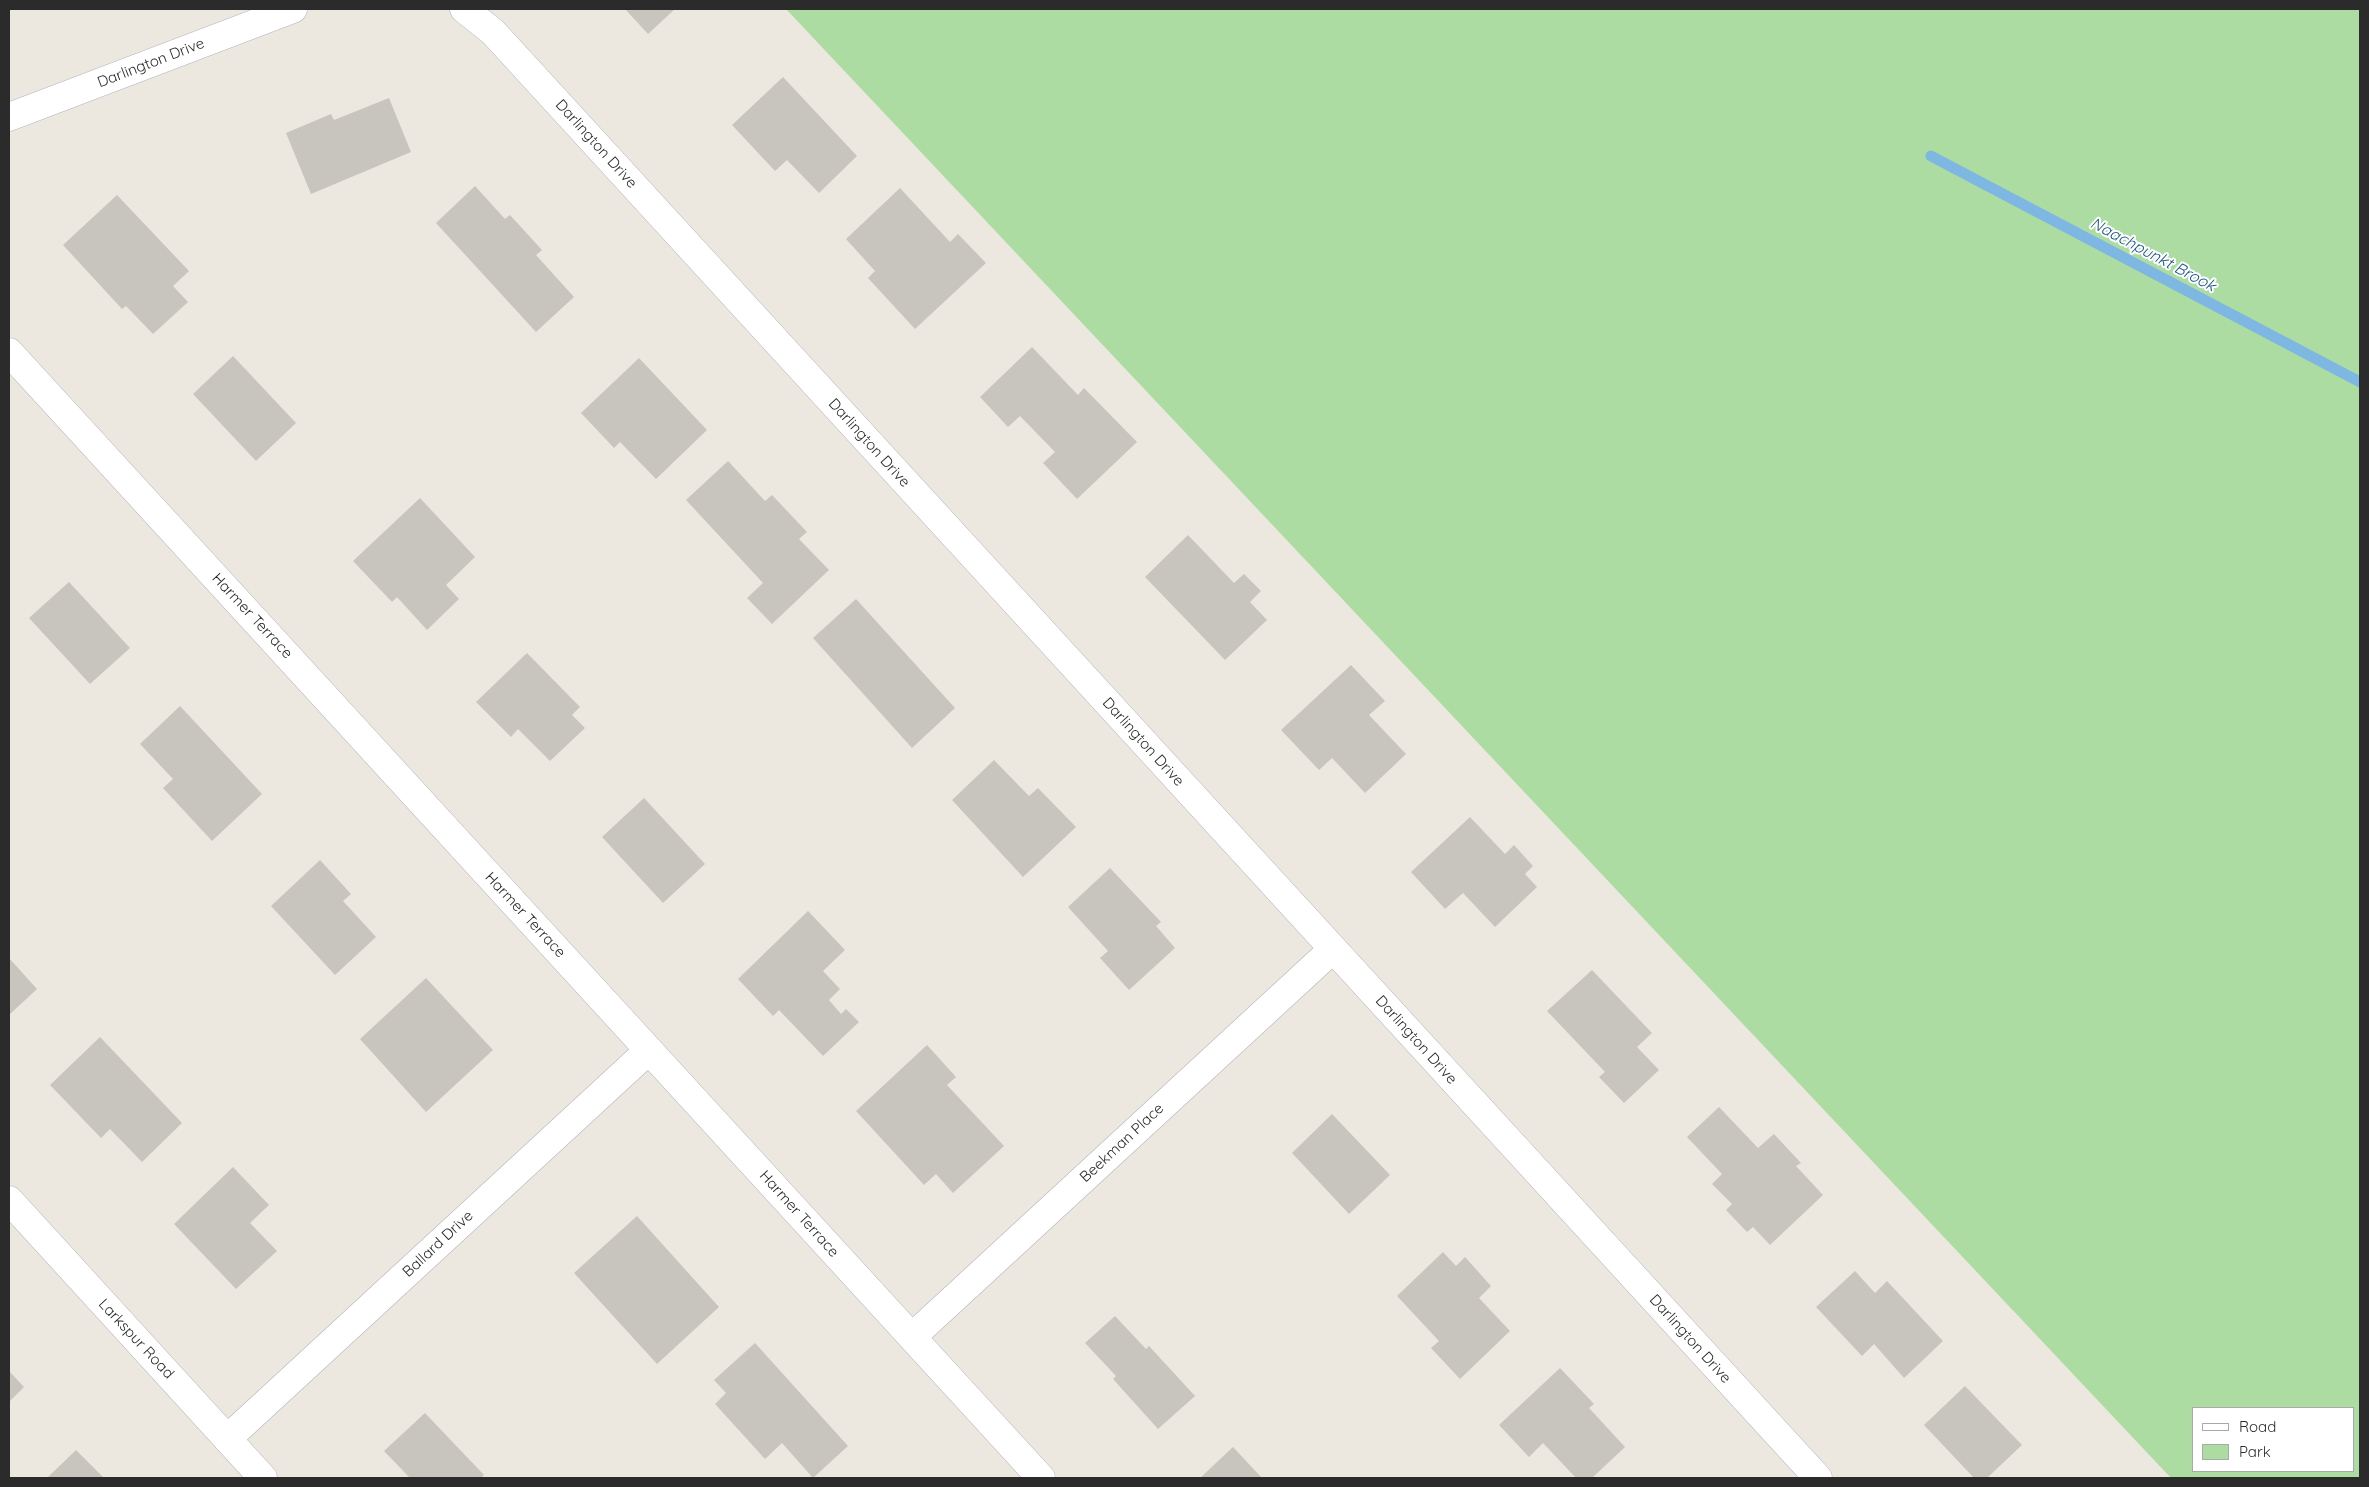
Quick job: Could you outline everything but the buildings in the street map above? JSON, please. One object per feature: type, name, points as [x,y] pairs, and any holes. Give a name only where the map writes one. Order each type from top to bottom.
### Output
[{"type":"street","name":"Darlington Drive","points":[[9,117],[293,9]]},
{"type":"street","name":"Darlington Drive","points":[[464,9],[494,32],[1818,1478]]},
{"type":"street","name":"Harmer Terrace","points":[[9,352],[1041,1478]]},
{"type":"street","name":"Beekman Place","points":[[912,1337],[1333,949]]},
{"type":"street","name":"Ballard Drive","points":[[227,1439],[649,1050]]},
{"type":"street","name":"Larkspur Road","points":[[9,1200],[263,1478]]},
{"type":"green space","points":[[786,9],[2360,9],[2360,1478],[2171,1478]]},
{"type":"waterway","name":"Naachpunkt Brook","points":[[1931,156],[2360,382]]}]
